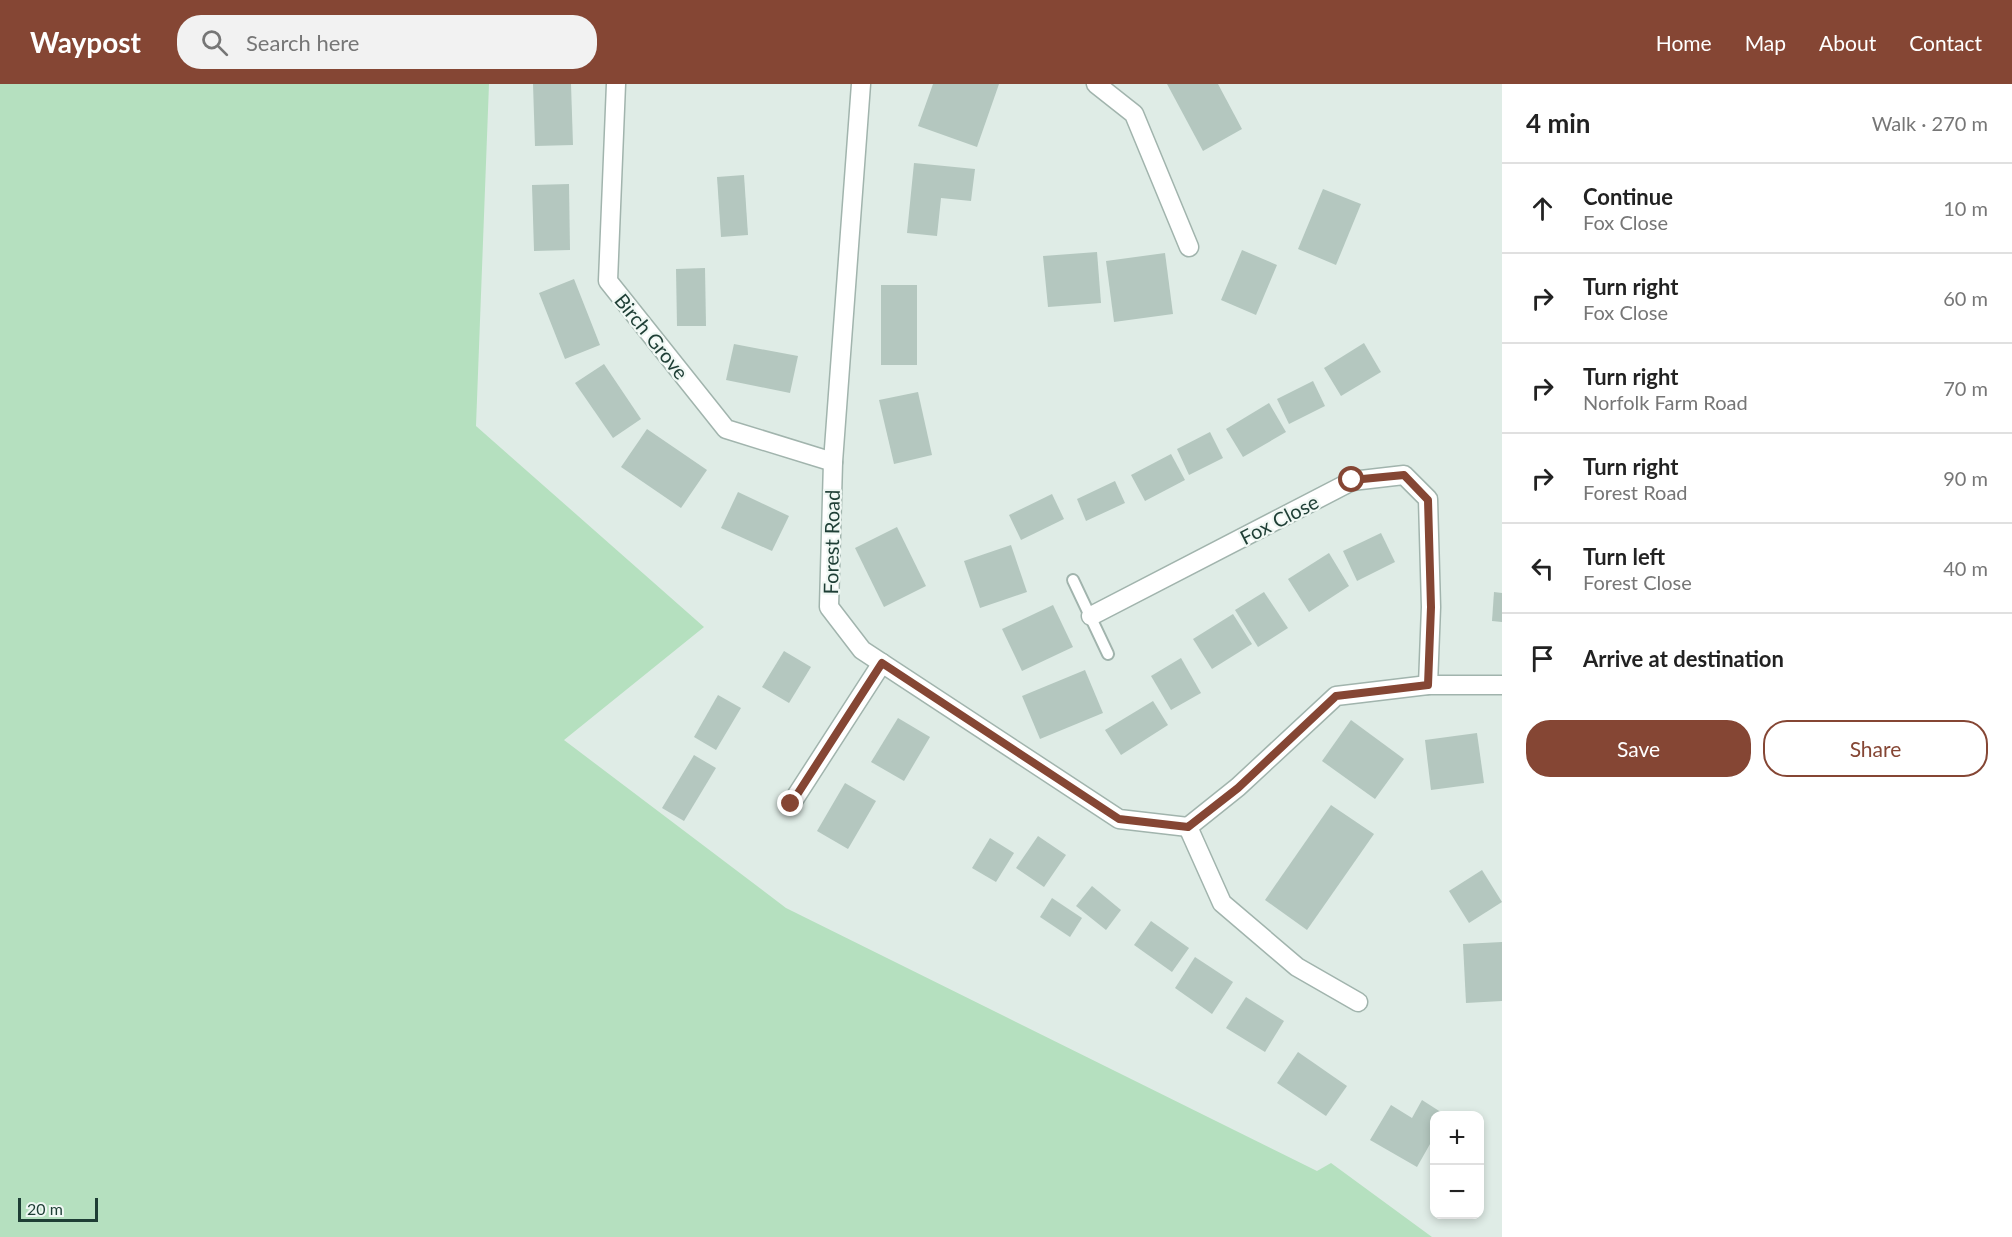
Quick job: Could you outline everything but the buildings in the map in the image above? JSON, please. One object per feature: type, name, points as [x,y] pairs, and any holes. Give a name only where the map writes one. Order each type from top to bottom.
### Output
[{"type":"street","name":"Birch Grove","points":[[616,84],[608,280],[726,429],[833,462]]},
{"type":"street","name":"Forest Road","points":[[861,84],[833,462],[829,607],[862,650],[1119,819],[1188,827]]},
{"type":"street","points":[[1096,84],[1134,114],[1189,247]]},
{"type":"street","name":"Fox Close","points":[[1091,616],[1352,480],[1404,475],[1428,500],[1431,607],[1428,685]]},
{"type":"street","points":[[791,804],[882,663]]},
{"type":"street","points":[[1358,1002],[1297,967],[1222,903],[1188,827],[1238,788],[1336,696],[1428,685],[1502,685]]},
{"type":"lane","points":[[1073,580],[1108,654]]},
{"type":"green space","points":[[0,84],[489,84],[476,426],[704,627],[564,740],[786,908],[1317,1171],[1331,1163],[1432,1237],[0,1237]]},
{"type":"route","points":[[791,804],[882,663],[1119,819],[1188,827],[1238,788],[1336,696],[1428,685],[1431,607],[1428,500],[1404,475],[1352,480]]}]
